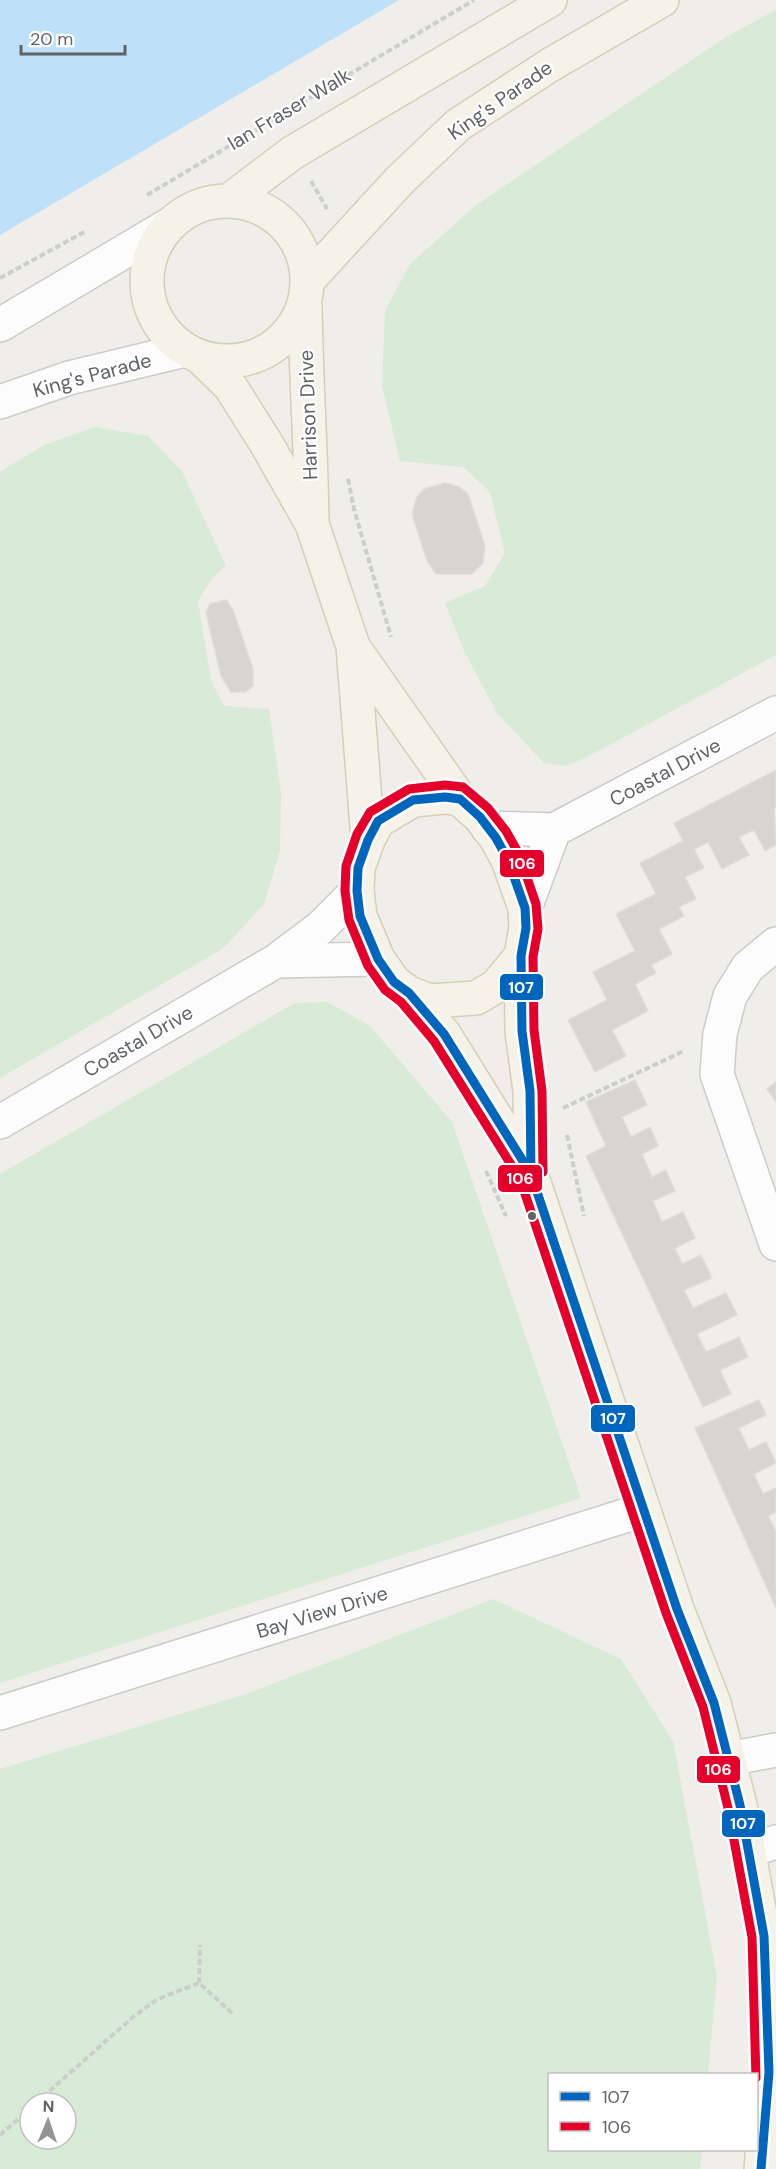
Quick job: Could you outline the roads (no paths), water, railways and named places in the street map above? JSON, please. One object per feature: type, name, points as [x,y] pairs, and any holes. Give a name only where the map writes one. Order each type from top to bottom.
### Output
[{"type":"main road","points":[[230,200],[292,153],[550,0]]},
{"type":"main road","name":"King's Parade","points":[[307,292],[350,234],[400,180],[458,125],[550,65],[662,0]]},
{"type":"main road","points":[[230,200],[254,204],[276,216],[293,233],[304,255],[307,292],[293,329],[274,347],[251,358],[225,362],[193,353],[167,335],[154,315],[147,291],[147,267],[155,244],[169,225],[186,211],[197,206],[207,202],[230,200]]},
{"type":"main road","name":"Harrison Drive","points":[[307,292],[306,384],[311,448],[312,524]]},
{"type":"main road","name":"Harrison Drive","points":[[193,353],[230,386],[266,443],[312,524],[353,646],[368,840]]},
{"type":"main road","name":"Harrison Drive","points":[[353,646],[460,799]]},
{"type":"main road","points":[[531,1174],[530,1091],[522,1031],[521,956],[526,928],[525,908],[508,860],[480,817],[460,799],[445,797],[414,800],[378,821],[368,840],[358,868],[357,891],[360,916],[378,959],[394,982],[408,993],[444,1034],[531,1174],[643,1510],[677,1608],[714,1703],[728,1759],[762,1846],[769,2072],[761,2169]]},
{"type":"main road","points":[[408,993],[430,1001],[476,998],[496,986],[521,956]]},
{"type":"street","points":[[0,325],[169,225]]},
{"type":"street","name":"King's Parade","points":[[0,402],[69,378],[193,353]]},
{"type":"street","name":"Coastal Drive","points":[[488,828],[554,830],[776,714]]},
{"type":"street","points":[[525,908],[554,830]]},
{"type":"street","name":"Coastal Drive","points":[[0,1122],[276,961],[320,928],[357,891]]},
{"type":"street","points":[[776,944],[748,967],[730,996],[720,1034],[717,1074],[776,1244]]},
{"type":"street","points":[[276,961],[378,959]]},
{"type":"street","name":"Bay View Drive","points":[[0,1713],[643,1510]]},
{"type":"street","points":[[728,1759],[776,1750]]},
{"type":"water","points":[[0,0],[399,0],[0,235]]}]
